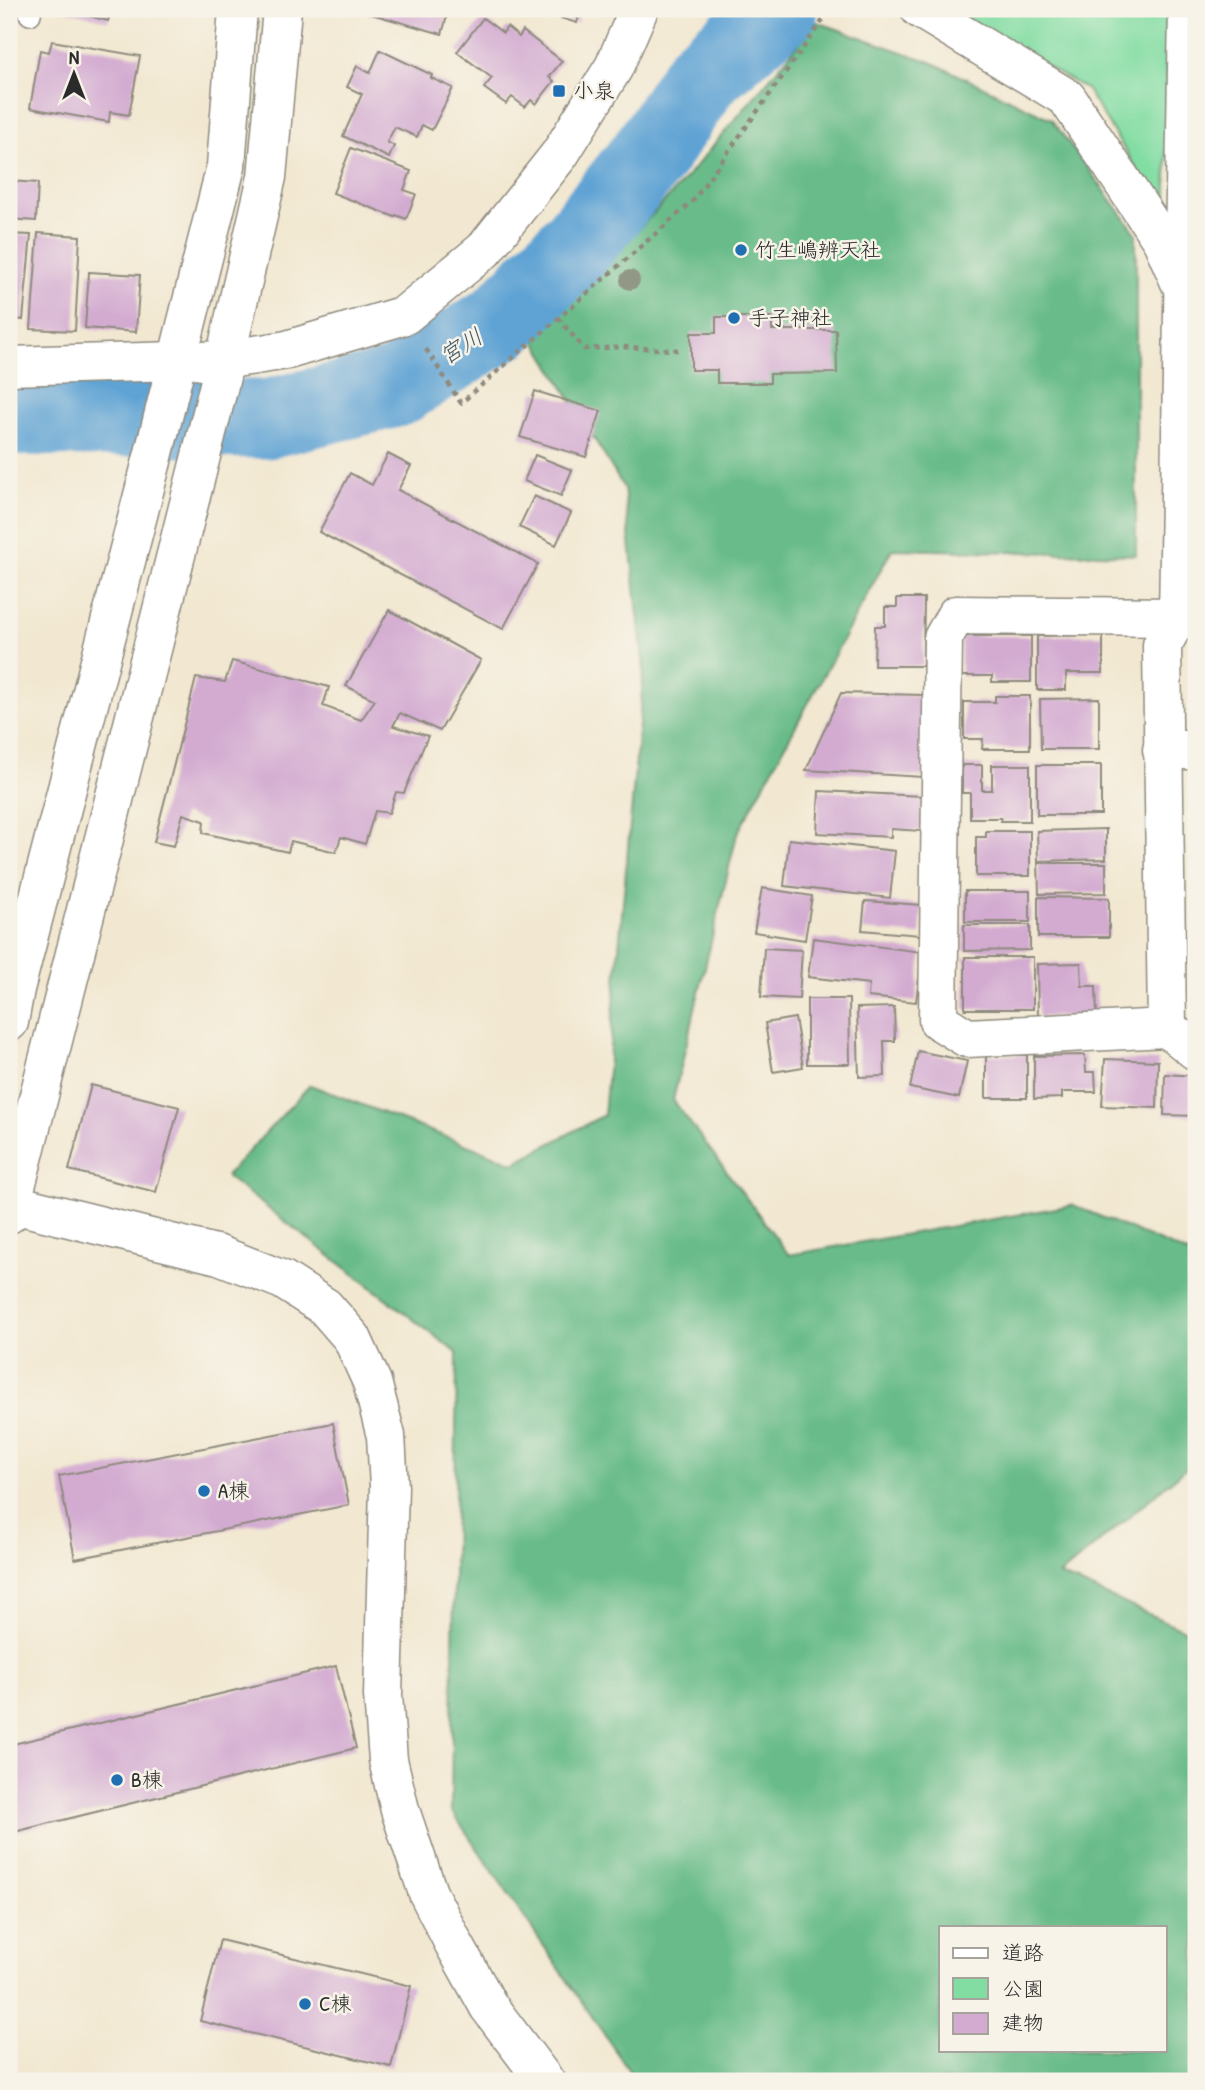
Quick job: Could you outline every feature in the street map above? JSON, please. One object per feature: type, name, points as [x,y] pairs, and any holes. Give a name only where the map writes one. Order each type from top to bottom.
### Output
[{"type":"street","points":[[11,999],[226,166],[238,9]]},
{"type":"street","points":[[282,9],[267,177],[221,372],[10,1207],[219,1255],[283,1280],[325,1307],[352,1338],[372,1381],[386,1436],[389,1488],[383,1695],[388,1760],[400,1810],[428,1893],[454,1944],[489,2007],[545,2081]]},
{"type":"street","points":[[9,366],[174,373],[221,372],[405,316],[484,250],[560,154],[614,67],[639,9]]},
{"type":"street","points":[[919,9],[1067,98],[1162,241],[1189,287]]},
{"type":"street","points":[[1178,617],[956,615],[943,638],[938,1020],[967,1038],[1182,1040],[1179,750],[1162,645],[1178,617],[1189,287],[1188,9]]},
{"type":"path","points":[[421,340],[461,403],[692,202],[831,9]]},
{"type":"path","points":[[558,318],[584,349],[623,347],[678,350]]},
{"type":"green space","points":[[949,9],[1166,9],[1167,217],[1087,90]]},
{"type":"green space","points":[[817,22],[931,62],[1051,119],[1136,233],[1136,555],[892,549],[737,834],[673,1100],[789,1255],[1073,1205],[1196,1257],[1196,1460],[1060,1575],[1196,1635],[1196,2081],[636,2081],[451,1810],[457,1353],[226,1176],[310,1085],[514,1163],[604,1115],[644,669],[624,488],[535,340],[680,185]]},
{"type":"building","points":[[62,9],[111,9],[108,21]]},
{"type":"building","points":[[369,9],[449,9],[442,34],[368,13]]},
{"type":"building","points":[[531,9],[581,9],[577,23]]},
{"type":"building","points":[[483,18],[503,33],[507,27],[519,37],[523,31],[562,61],[549,77],[554,81],[536,104],[531,100],[525,107],[512,97],[506,104],[484,88],[492,78],[457,52]]},
{"type":"building","points":[[52,41],[140,56],[129,115],[110,112],[109,122],[30,108],[40,50],[49,52]]},
{"type":"building","points":[[380,50],[453,88],[432,130],[422,125],[417,137],[395,127],[387,142],[394,146],[389,158],[343,136],[362,94],[347,87],[357,66],[370,73]]},
{"type":"building","points":[[351,148],[411,171],[404,190],[416,194],[406,219],[333,193]]},
{"type":"building","points":[[9,181],[38,183],[36,221],[9,219]]},
{"type":"building","points":[[38,233],[80,236],[75,331],[31,329]]},
{"type":"building","points":[[9,234],[31,235],[23,320],[9,318]]},
{"type":"building","points":[[89,272],[140,275],[136,332],[85,328]]},
{"type":"building","points":[[716,317],[772,317],[772,330],[836,330],[837,373],[770,374],[770,383],[717,383],[717,370],[691,370],[691,333],[716,333]]},
{"type":"building","points":[[535,391],[601,411],[586,457],[520,437]]},
{"type":"building","points":[[388,454],[411,466],[398,490],[538,564],[503,629],[319,532],[350,473],[372,485]]},
{"type":"building","points":[[535,455],[572,470],[561,496],[524,481]]},
{"type":"building","points":[[534,496],[571,513],[556,545],[519,527]]},
{"type":"building","points":[[897,598],[924,598],[923,666],[874,666],[875,626],[885,626],[885,607],[897,607]]},
{"type":"building","points":[[389,610],[481,660],[440,731],[400,713],[393,726],[428,736],[404,793],[396,792],[389,813],[375,811],[365,844],[341,837],[336,852],[291,841],[288,852],[203,833],[204,821],[183,814],[174,846],[154,842],[196,678],[225,682],[232,661],[329,687],[323,706],[361,720],[375,700],[346,686]]},
{"type":"building","points":[[1103,635],[1103,673],[1066,673],[1066,690],[1037,690],[1037,636]]},
{"type":"building","points":[[961,636],[1031,636],[1031,682],[992,682],[992,676],[961,676]]},
{"type":"building","points":[[841,693],[924,695],[923,777],[806,770]]},
{"type":"building","points":[[995,696],[1030,696],[1030,749],[982,749],[983,739],[964,739],[964,702],[995,702]]},
{"type":"building","points":[[1099,698],[1099,749],[1041,749],[1040,699]]},
{"type":"building","points":[[962,765],[982,765],[982,790],[992,790],[992,765],[1030,765],[1030,821],[970,818],[970,793],[962,793]]},
{"type":"building","points":[[1037,765],[1101,765],[1101,815],[1037,815]]},
{"type":"building","points":[[819,791],[923,796],[921,831],[891,829],[891,837],[817,833]]},
{"type":"building","points":[[1106,829],[1106,859],[1038,861],[1037,831]]},
{"type":"building","points":[[986,831],[1030,831],[1030,876],[976,876],[976,837],[986,837]]},
{"type":"building","points":[[789,839],[895,851],[890,898],[784,886]]},
{"type":"building","points":[[1038,863],[1106,863],[1106,893],[1039,894]]},
{"type":"building","points":[[762,888],[812,896],[805,940],[754,932]]},
{"type":"building","points":[[965,891],[1030,891],[1030,922],[965,922]]},
{"type":"building","points":[[1038,897],[1109,898],[1109,937],[1038,937]]},
{"type":"building","points":[[865,901],[922,905],[920,935],[862,930]]},
{"type":"building","points":[[964,925],[1030,925],[1030,950],[964,951]]},
{"type":"building","points":[[813,938],[922,952],[916,1002],[868,997],[869,984],[808,977]]},
{"type":"building","points":[[764,948],[802,950],[799,999],[761,997]]},
{"type":"building","points":[[965,957],[1033,957],[1033,1009],[965,1009]]},
{"type":"building","points":[[1081,963],[1082,986],[1096,986],[1097,1016],[1038,1017],[1037,964]]},
{"type":"building","points":[[807,999],[849,999],[850,1064],[807,1064]]},
{"type":"building","points":[[894,1007],[895,1041],[884,1041],[885,1076],[859,1077],[857,1008]]},
{"type":"building","points":[[795,1018],[803,1067],[773,1072],[765,1023]]},
{"type":"building","points":[[918,1051],[967,1061],[959,1098],[910,1088]]},
{"type":"building","points":[[986,1055],[1027,1055],[1027,1098],[986,1098]]},
{"type":"building","points":[[1085,1055],[1086,1072],[1095,1072],[1096,1092],[1062,1092],[1062,1098],[1034,1099],[1034,1056]]},
{"type":"building","points":[[1105,1059],[1158,1061],[1157,1108],[1102,1106]]},
{"type":"building","points":[[1165,1074],[1196,1076],[1196,1116],[1164,1115]]},
{"type":"building","points":[[91,1085],[179,1107],[156,1192],[69,1170]]},
{"type":"building","name":"A棟","points":[[333,1423],[349,1505],[75,1559],[59,1476]]},
{"type":"building","name":"B棟","points":[[336,1666],[356,1748],[14,1832],[9,1812],[9,1745]]},
{"type":"building","name":"C棟","points":[[220,1940],[411,1986],[391,2067],[200,2021]]},
{"type":"waterway","name":"宮川","points":[[9,416],[266,419],[395,388],[500,322],[573,248],[616,196],[649,155],[702,75],[779,9]]},
{"type":"place","name":"小泉","points":[[559,91]]},
{"type":"place","name":"竹生嶋辨天社","points":[[741,250]]},
{"type":"place","name":"手子神社","points":[[734,318]]},
{"type":"place","name":"A棟","points":[[204,1491]]},
{"type":"place","name":"B棟","points":[[117,1780]]},
{"type":"place","name":"C棟","points":[[305,2004]]}]
